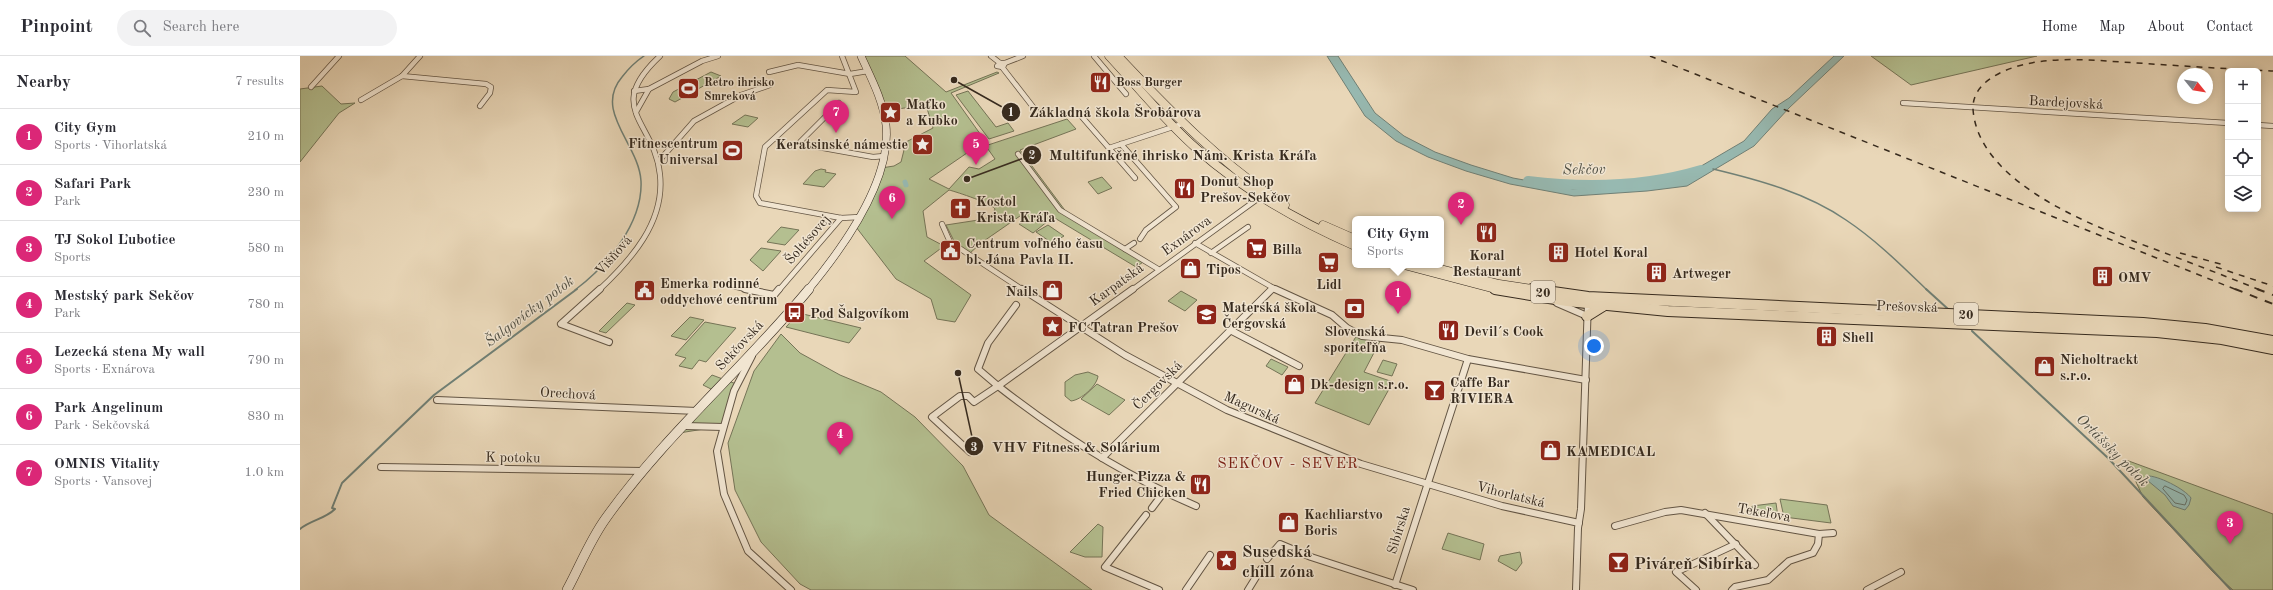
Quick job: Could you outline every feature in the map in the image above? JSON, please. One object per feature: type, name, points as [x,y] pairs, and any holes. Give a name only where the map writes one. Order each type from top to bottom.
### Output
[{"type":"main road","points":[[1108,56],[1174,126],[1219,168],[1252,192],[1263,195],[1306,217],[1352,238]]},
{"type":"main road","points":[[1118,56],[1182,124],[1263,195],[1269,203],[1352,244]]},
{"type":"main road","name":"20","points":[[1414,268],[1475,286],[1550,300],[1588,301]]},
{"type":"main road","name":"20","points":[[1438,268],[1499,284],[1588,301]]},
{"type":"main road","name":"Prešovská","points":[[1588,301],[1603,306],[1675,311],[2151,332],[2222,339],[2273,349]]},
{"type":"main road","name":"Prešovská","points":[[1588,301],[2143,323],[2205,329],[2273,341]]},
{"type":"main road","points":[[1587,316],[1603,306]]},
{"type":"street","points":[[311,87],[339,56]]},
{"type":"street","points":[[361,100],[402,76],[420,56]]},
{"type":"street","points":[[660,56],[639,77],[634,91],[649,89],[702,61],[718,56]]},
{"type":"street","points":[[842,56],[856,92],[853,93],[827,90],[765,147],[756,196],[760,203],[769,205],[841,218],[860,217]]},
{"type":"street","name":"Sekčovská","points":[[567,590],[605,520],[697,411],[775,326],[827,264],[860,217],[871,197],[884,156],[886,134],[882,107],[861,56]]},
{"type":"street","points":[[991,56],[1002,65],[1037,112]]},
{"type":"street","points":[[1002,65],[1023,56]]},
{"type":"street","points":[[1094,56],[1126,94]]},
{"type":"street","points":[[769,72],[798,65],[850,74],[868,71]]},
{"type":"street","points":[[402,76],[486,84],[491,87],[490,93],[480,106]]},
{"type":"street","points":[[658,162],[694,121],[741,95],[770,86]]},
{"type":"street","points":[[636,112],[649,89]]},
{"type":"street","name":"Višňová","points":[[609,342],[561,324],[593,296],[637,249],[653,222],[660,197],[661,176],[658,162],[636,112],[632,93],[634,91]]},
{"type":"street","points":[[839,103],[800,142],[801,144],[872,157],[884,156]]},
{"type":"street","name":"Bardejovská","points":[[1903,103],[2225,123]]},
{"type":"street","points":[[1082,117],[1135,178]]},
{"type":"street","points":[[1109,148],[1182,124]]},
{"type":"street","points":[[2261,125],[2273,126]]},
{"type":"street","name":"Exnárova","points":[[1121,144],[1176,207],[1146,230],[1140,239]]},
{"type":"street","name":"Exnárova","points":[[1018,154],[1060,210],[1158,269],[1263,195]]},
{"type":"street","points":[[1252,192],[1250,204],[1269,203]]},
{"type":"street","name":"Šoltésovej","points":[[728,286],[774,295],[841,218]]},
{"type":"street","points":[[942,224],[950,242],[1079,326]]},
{"type":"street","points":[[1211,253],[1248,227]]},
{"type":"street","points":[[1125,249],[1134,243]]},
{"type":"street","points":[[1195,243],[1273,288],[1332,315],[1347,328],[1362,336],[1402,340],[1468,359],[1586,380]]},
{"type":"street","name":"Karpatská","points":[[970,452],[934,422],[932,419],[933,415],[960,396],[968,396],[974,402],[1158,269]]},
{"type":"street","name":"Čergovská","points":[[1102,458],[1273,288]]},
{"type":"street","points":[[1550,300],[1579,311],[1587,316]]},
{"type":"street","points":[[1576,590],[1581,509],[1588,301]]},
{"type":"street","points":[[1016,305],[993,336],[980,358],[978,369],[1045,423],[1102,458],[1164,492],[1196,506]]},
{"type":"street","points":[[775,326],[752,356],[734,391],[722,427],[717,450],[724,494],[748,551],[791,590]]},
{"type":"street","name":"Magurská","points":[[1079,326],[1176,383],[1227,410],[1361,464],[1427,484]]},
{"type":"street","points":[[1230,330],[1299,366]]},
{"type":"street","points":[[1427,484],[1468,359]]},
{"type":"street","name":"Orechová","points":[[437,400],[697,411]]},
{"type":"street","points":[[685,426],[722,427]]},
{"type":"street","name":"K potoku","points":[[381,467],[645,471]]},
{"type":"street","name":"Vihorlatská","points":[[1427,484],[1502,506],[1579,523]]},
{"type":"street","name":"Sibírska","points":[[1395,585],[1427,484]]},
{"type":"street","points":[[1152,508],[1164,492]]},
{"type":"street","name":"Tekeľova","points":[[1615,526],[1665,512],[1681,510],[1819,534],[1833,533]]},
{"type":"street","name":"Tekeľova","points":[[1705,513],[1736,544],[1754,565]]},
{"type":"street","points":[[1146,515],[1105,567],[1159,590]]},
{"type":"street","points":[[1732,590],[1735,587],[1768,580],[1789,562],[1814,553],[1818,544],[1819,534]]},
{"type":"street","points":[[1267,559],[1280,544],[1311,557],[1413,590]]},
{"type":"street","points":[[1696,590],[1676,572],[1736,544]]},
{"type":"street","points":[[1186,590],[1210,556]]},
{"type":"street","points":[[1248,590],[1261,568]]},
{"type":"street","points":[[1867,590],[1901,572]]},
{"type":"green space","points":[[860,56],[905,56],[946,92],[997,72],[999,73],[951,93],[988,145],[1067,119],[1076,129],[1020,150],[1067,213],[1146,260],[1136,267],[1053,217],[1033,233],[1019,224],[1027,221],[1020,216],[981,243],[969,254],[951,242],[954,241],[946,225],[985,219],[993,214],[995,209],[982,201],[949,190],[923,211],[927,237],[944,246],[924,261],[971,295],[955,322],[937,319],[931,299],[896,279],[856,227],[881,168],[894,166],[901,162],[906,142],[933,128],[926,105],[883,111]],"holes":[[[983,142],[995,159],[979,169],[969,167],[949,189],[929,179]]]},
{"type":"green space","points":[[1871,56],[2037,56],[1911,85]]},
{"type":"green space","name":"Retro ihrisko Smreková","points":[[711,72],[721,76],[675,102],[669,99],[673,92]]},
{"type":"green space","points":[[322,86],[341,104],[355,103],[339,113],[300,162],[300,89]]},
{"type":"green space","points":[[968,91],[996,127],[1008,123],[1014,131],[989,139],[956,95]]},
{"type":"green space","points":[[745,115],[758,118],[748,127],[732,124]]},
{"type":"green space","points":[[821,169],[826,170],[825,172],[836,174],[824,187],[803,184],[815,171]]},
{"type":"green space","points":[[1102,177],[1112,188],[1098,194],[1088,182]]},
{"type":"green space","points":[[1048,225],[1064,236],[1052,243],[1036,232]]},
{"type":"green space","points":[[781,227],[799,230],[785,245],[767,242]]},
{"type":"green space","points":[[761,248],[781,251],[763,271],[750,260]]},
{"type":"green space","points":[[1181,291],[1197,300],[1185,311],[1168,301]]},
{"type":"green space","points":[[627,303],[635,305],[606,333],[599,331]]},
{"type":"green space","points":[[799,313],[861,328],[849,343],[786,327]]},
{"type":"green space","points":[[690,317],[704,320],[686,340],[671,336]]},
{"type":"green space","points":[[705,322],[736,328],[706,362],[699,360],[692,369],[679,366],[686,358],[675,355]]},
{"type":"green space","points":[[781,334],[800,353],[840,375],[881,392],[915,417],[963,466],[989,515],[1092,590],[811,590],[800,584],[761,542],[735,490],[728,443],[754,371]]},
{"type":"green space","points":[[1357,335],[1380,341],[1364,372],[1393,382],[1369,425],[1315,403]]},
{"type":"green space","points":[[1271,359],[1288,367],[1282,375],[1266,366]]},
{"type":"green space","points":[[1383,360],[1397,364],[1392,376],[1377,372]]},
{"type":"green space","points":[[1088,372],[1098,376],[1095,384],[1084,395],[1071,401],[1065,396],[1065,382],[1075,375]]},
{"type":"green space","points":[[712,375],[739,385],[723,426],[679,433],[717,392],[703,385]]},
{"type":"green space","points":[[1097,384],[1125,400],[1109,415],[1081,399]]},
{"type":"green space","points":[[2126,460],[2273,514],[2273,590],[2233,590],[2214,573],[2143,497]]},
{"type":"green space","points":[[1780,499],[1827,505],[1831,523],[1784,517]]},
{"type":"green space","points":[[1776,503],[1778,517],[1753,513],[1752,506]]},
{"type":"green space","points":[[1098,524],[1103,527],[1102,557],[1085,557],[1070,552]]},
{"type":"green space","points":[[1448,533],[1484,544],[1480,560],[1442,549]]},
{"type":"green space","points":[[1520,552],[1522,563],[1516,571],[1498,561],[1500,556]]},
{"type":"water","points":[[1327,56],[1338,56],[1375,113],[1404,136],[1435,152],[1471,165],[1513,178],[1573,189],[1679,179],[1744,141],[1772,109],[1789,98],[1834,56],[1844,56],[1789,108],[1754,146],[1687,186],[1647,191],[1574,196],[1510,184],[1466,171],[1428,157],[1396,141],[1365,116]]},
{"type":"water","points":[[2147,476],[2164,480],[2188,494],[2191,498],[2189,505],[2185,510],[2173,506],[2165,495],[2147,480]]},
{"type":"waterway","name":"Šalgovícky potok","points":[[575,290],[599,269],[621,242],[636,212],[640,197],[641,181],[638,167],[620,128],[612,102],[614,90],[622,77],[632,65],[644,56]]},
{"type":"waterway","name":"Ortášsky potok","points":[[1713,169],[1782,188],[1815,202],[1831,211],[1846,220],[1878,244],[1927,290]]},
{"type":"waterway","name":"Sekčov","points":[[1528,181],[1571,185],[1637,183],[1680,176],[1701,170]]},
{"type":"waterway","name":"Šalgovícky potok","points":[[300,529],[327,515],[335,509],[332,508],[342,483],[434,395],[577,289]]},
{"type":"waterway","name":"Ortášsky potok","points":[[1926,289],[1948,309]]},
{"type":"waterway","name":"Ortášsky potok","points":[[1972,331],[2108,458],[2231,590]]},
{"type":"tunnel","points":[[1261,569],[1267,559]]},
{"type":"railway","points":[[1650,56],[2237,290]]},
{"type":"railway","points":[[2260,290],[2110,232],[2048,202],[2020,183],[1997,161],[1980,137],[1973,109],[1974,100],[1978,91],[1984,84],[1999,73],[2017,66],[2053,60],[2082,60],[2273,71]]},
{"type":"railway","points":[[2180,253],[2224,265]]},
{"type":"railway","points":[[2216,267],[2273,286]]},
{"type":"railway","points":[[2235,289],[2273,304]]},
{"type":"railway","points":[[2257,289],[2273,295]]},
{"type":"place","name":"Základná škola Šrobárova","points":[[954,80]]},
{"type":"place","name":"Boss Burger","points":[[1100,82]]},
{"type":"place","name":"Retro ihrisko Smreková","points":[[689,89]]},
{"type":"place","name":"Maťko a Kubko","points":[[890,112]]},
{"type":"place","name":"OMNIS Vitality","points":[[836,133]]},
{"type":"place","name":"Keratsinské námestie","points":[[923,144]]},
{"type":"place","name":"Fitnescentrum Universal","points":[[733,151]]},
{"type":"place","name":"Lezecká stena My wall","points":[[976,165]]},
{"type":"place","name":"Multifunkčné ihrisko Nám. Krista Kráľa","points":[[967,179]]},
{"type":"place","name":"Donut Shop Prešov-Sekčov","points":[[1184,189]]},
{"type":"place","name":"Kostol Krista Kráľa","points":[[961,209]]},
{"type":"place","name":"Park Angelinum","points":[[892,219]]},
{"type":"place","name":"Safari Park","points":[[1461,225]]},
{"type":"place","name":"Koral Restaurant","points":[[1487,233]]},
{"type":"place","name":"Billa","points":[[1257,249]]},
{"type":"place","name":"Centrum voľného času bl. Jána Pavla II.","points":[[950,251]]},
{"type":"place","name":"Hotel Koral","points":[[1558,252]]},
{"type":"place","name":"Lidl","points":[[1329,262]]},
{"type":"place","name":"Tipos","points":[[1191,269]]},
{"type":"place","name":"Artweger","points":[[1657,273]]},
{"type":"place","name":"OMV","points":[[2103,277]]},
{"type":"place","name":"Emerka rodinné oddychové centrum","points":[[644,291]]},
{"type":"place","name":"Nails","points":[[1053,291]]},
{"type":"place","name":"Slovenská sporiteľňa","points":[[1355,309]]},
{"type":"place","name":"Pod Šalgovíkom","points":[[794,313]]},
{"type":"place","name":"City Gym","points":[[1398,314]]},
{"type":"place","name":"Materská škola Čergovská","points":[[1207,315]]},
{"type":"place","name":"FC Tatran Prešov","points":[[1052,327]]},
{"type":"place","name":"Devil´s Cook","points":[[1448,331]]},
{"type":"place","name":"Shell","points":[[1826,337]]},
{"type":"place","name":"Nicholtrackt s.r.o.","points":[[2044,367]]},
{"type":"place","name":"VHV Fitness & Solárium","points":[[958,373]]},
{"type":"place","name":"Dk-design s.r.o.","points":[[1295,384]]},
{"type":"place","name":"Caffe Bar RIVIERA","points":[[1434,390]]},
{"type":"place","name":"KAMEDICAL","points":[[1550,451]]},
{"type":"place","name":"Mestský park Sekčov","points":[[840,455]]},
{"type":"place","name":"Hunger Pizza & Fried Chicken","points":[[1201,484]]},
{"type":"place","name":"Kachliarstvo Boris","points":[[1288,522]]},
{"type":"place","name":"TJ Sokol Ľubotice","points":[[2230,544]]},
{"type":"place","name":"Susedská chill zóna","points":[[1226,561]]},
{"type":"place","name":"Piváreň Sibírka","points":[[1618,563]]},
{"type":"district","name":"SEKČOV - SEVER","points":[[1288,463]]}]
